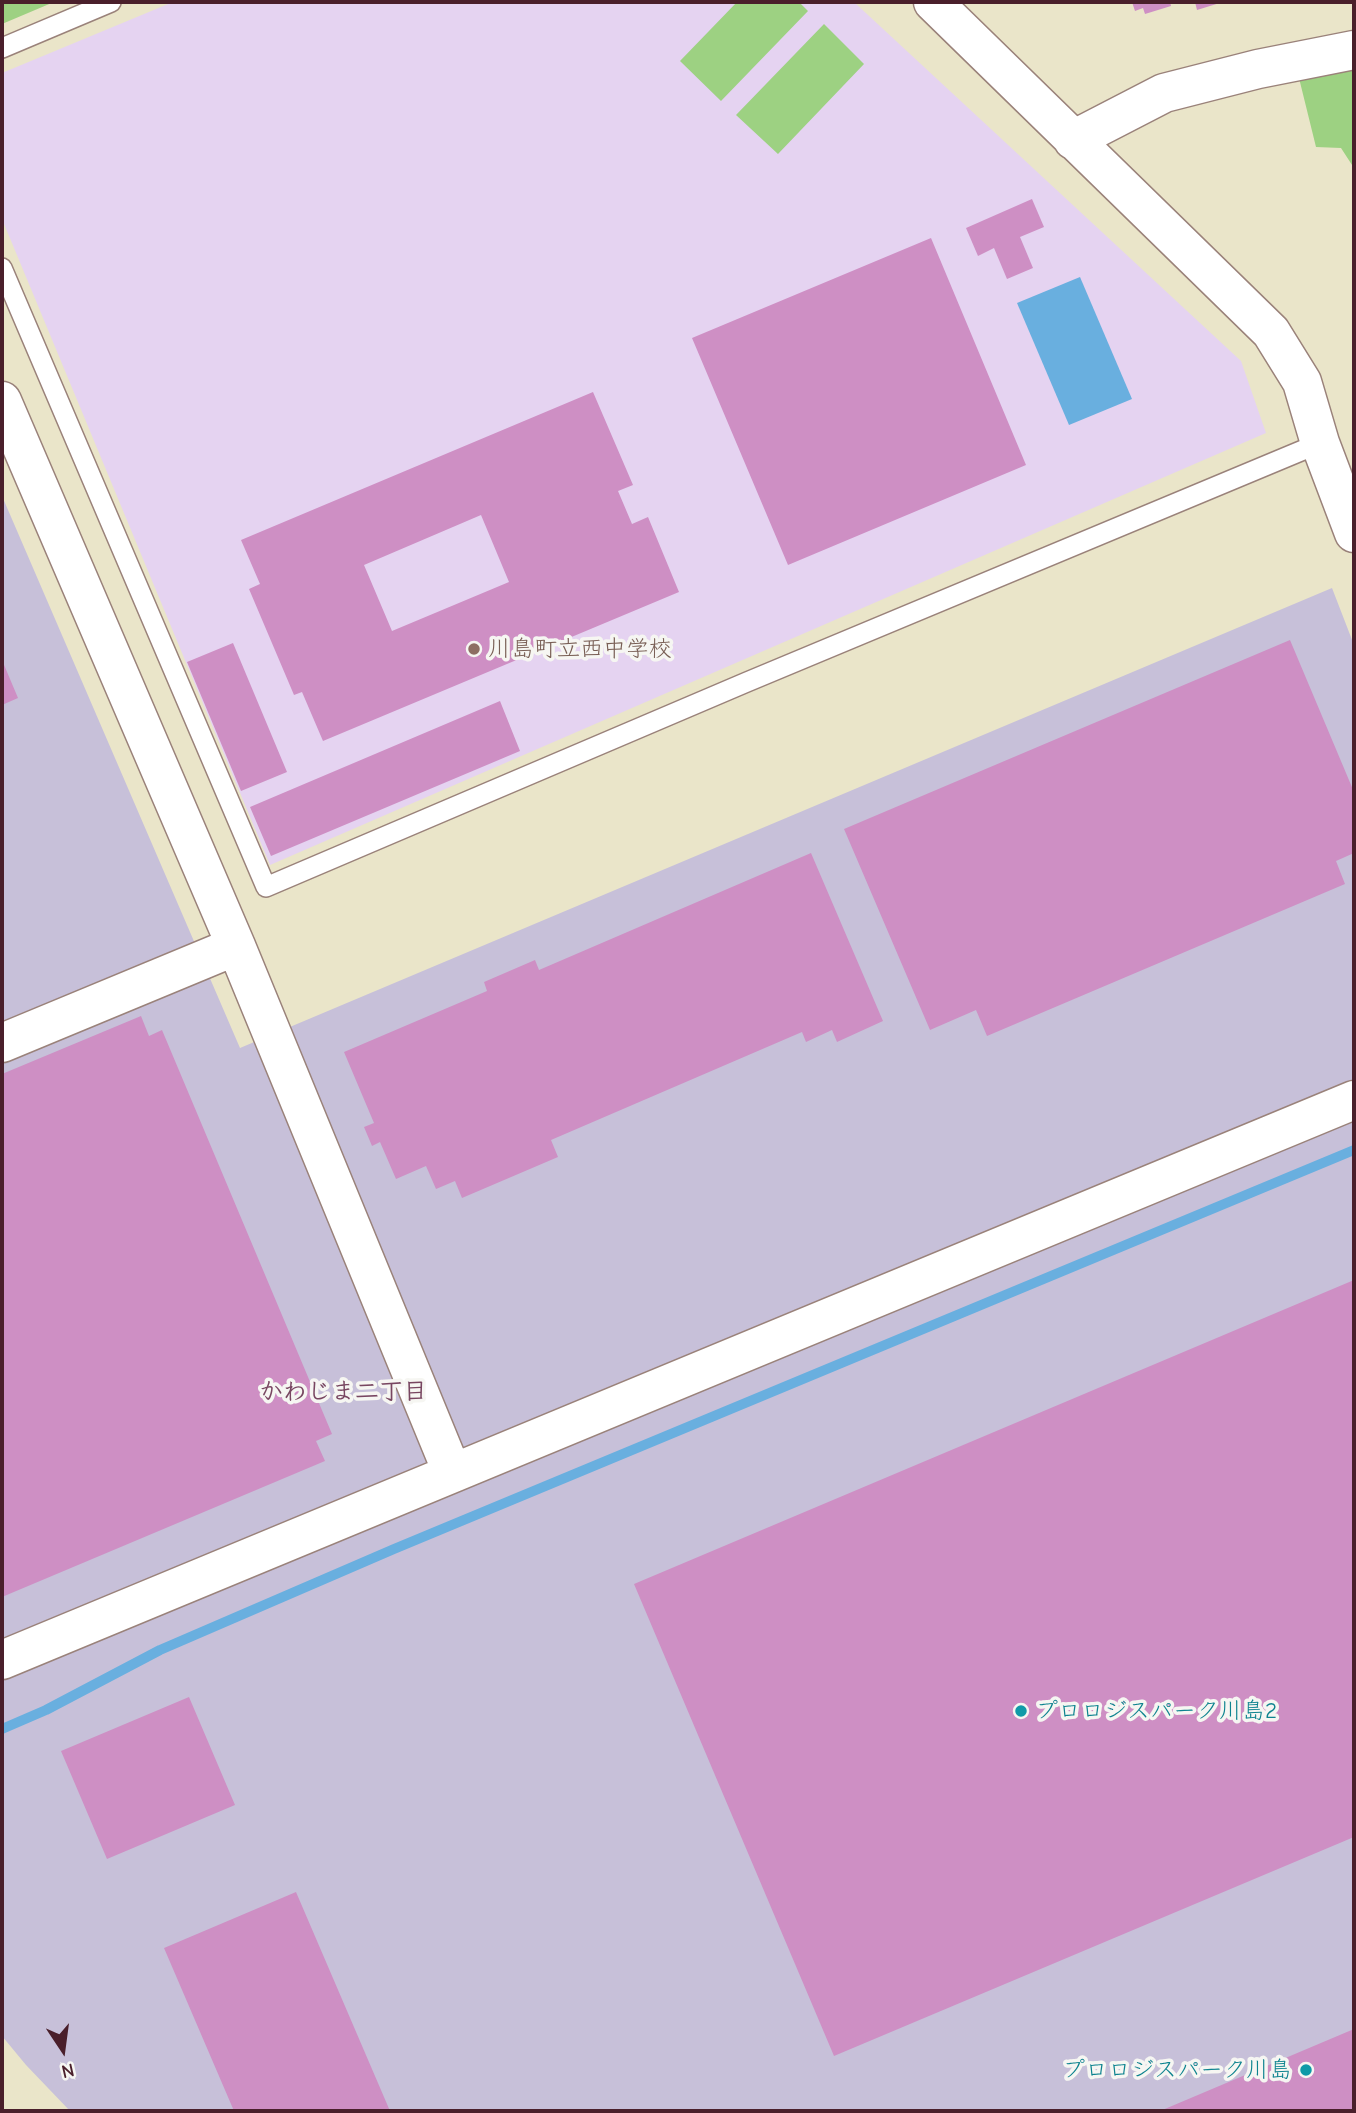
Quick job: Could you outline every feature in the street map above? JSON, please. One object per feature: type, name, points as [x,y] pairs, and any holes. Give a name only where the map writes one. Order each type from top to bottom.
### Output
[{"type":"street","points":[[933,2],[1271,332],[1337,442],[1354,533]]},
{"type":"street","points":[[1073,140],[1164,93],[1258,69],[1354,50]]},
{"type":"street","points":[[2,401],[236,946],[452,1472]]},
{"type":"street","points":[[2,1043],[236,946]]},
{"type":"street","points":[[2,1660],[1354,1100]]},
{"type":"lane","points":[[2,48],[111,2]]},
{"type":"lane","points":[[2,268],[266,887],[747,682],[1337,442]]},
{"type":"shaded area","name":"川島町立西中学校","points":[[173,2],[854,2],[1241,361],[1266,433],[270,865],[2,219],[2,73]]},
{"type":"shaded area","points":[[2,496],[240,1048],[1332,588],[1354,645],[1354,2111],[70,2111],[26,2065],[2,2036]]},
{"type":"green space","points":[[2,2],[54,2],[2,24]]},
{"type":"green space","points":[[737,2],[799,2],[808,11],[721,101],[680,61]]},
{"type":"green space","points":[[824,24],[864,64],[778,154],[736,115]]},
{"type":"green space","points":[[1354,68],[1354,168],[1341,148],[1316,147],[1299,78]]},
{"type":"water","points":[[1080,277],[1132,399],[1069,425],[1017,303]]},
{"type":"building","points":[[1132,2],[1170,2],[1171,6],[1145,14],[1143,8],[1135,11]]},
{"type":"building","points":[[1195,2],[1223,2],[1197,10]]},
{"type":"building","points":[[1032,199],[1044,227],[1020,237],[1033,268],[1007,279],[994,248],[978,256],[966,228]]},
{"type":"building","points":[[931,238],[1026,465],[788,565],[692,338]]},
{"type":"building","points":[[593,392],[633,485],[618,491],[632,524],[648,517],[679,592],[323,741],[302,692],[294,695],[249,589],[260,584],[241,540]],"holes":[[[481,515],[509,582],[392,631],[364,565]]]},
{"type":"building","points":[[1290,640],[1354,792],[1354,853],[1336,861],[1345,884],[987,1036],[976,1010],[930,1030],[844,829]]},
{"type":"building","points":[[233,643],[287,772],[241,791],[187,662]]},
{"type":"building","points":[[2,660],[18,698],[2,705]]},
{"type":"building","points":[[500,701],[520,751],[271,856],[250,807]]},
{"type":"building","points":[[811,853],[883,1021],[837,1042],[832,1030],[806,1042],[802,1032],[551,1140],[558,1157],[462,1198],[455,1181],[436,1189],[426,1166],[396,1179],[380,1142],[372,1146],[364,1127],[374,1123],[344,1052],[487,991],[484,982],[535,960],[539,970]]},
{"type":"building","points":[[141,1016],[149,1036],[162,1030],[332,1434],[316,1441],[325,1461],[2,1597],[2,1074]]},
{"type":"building","name":"プロロジスパーク川島2","points":[[1354,1280],[1354,1837],[834,2056],[634,1584]]},
{"type":"building","points":[[189,1697],[235,1805],[107,1859],[61,1751]]},
{"type":"building","points":[[296,1892],[390,2111],[234,2111],[164,1948]]},
{"type":"building","name":"プロロジスパーク川島","points":[[1354,2029],[1354,2111],[1160,2111]]},
{"type":"waterway","points":[[2,1729],[46,1710],[160,1650],[394,1549],[1354,1150]]},
{"type":"place","name":"川島町立西中学校","points":[[474,649]]},
{"type":"place","name":"プロロジスパーク川島2","points":[[1021,1711]]},
{"type":"place","name":"プロロジスパーク川島","points":[[1306,2070]]},
{"type":"district","name":"かわじま二丁目","points":[[343,1392]]}]
